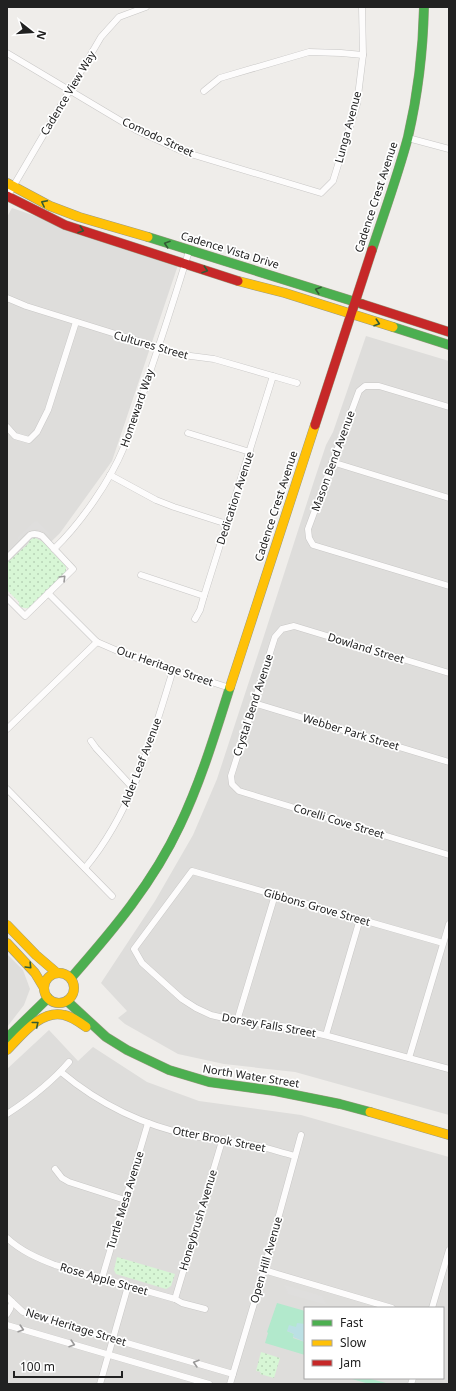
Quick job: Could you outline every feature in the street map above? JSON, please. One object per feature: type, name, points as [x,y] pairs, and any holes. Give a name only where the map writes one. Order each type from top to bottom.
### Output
[{"type":"street","name":"Cadence View Way","points":[[7,197],[10,185],[70,90],[101,37],[119,17],[146,7]]},
{"type":"street","name":"Lunga Avenue","points":[[321,193],[333,181],[357,104],[363,54],[362,7]]},
{"type":"street","name":"Cadence Crest Avenue","points":[[71,978],[124,916],[152,876],[168,850],[199,782],[408,138],[421,67],[424,7]]},
{"type":"street","points":[[204,91],[220,78],[309,52],[363,54]]},
{"type":"street","name":"Comodo Street","points":[[7,53],[136,130],[184,152],[321,193]]},
{"type":"street","points":[[408,138],[449,149]]},
{"type":"street","name":"Cadence Vista Drive","points":[[10,185],[50,206],[79,217],[262,274],[274,276],[449,333]]},
{"type":"street","points":[[7,197],[65,225],[246,284],[285,293],[445,344],[449,333]]},
{"type":"street","name":"Homeward Way","points":[[54,549],[66,538],[86,513],[110,475],[124,447],[189,251]]},
{"type":"street","name":"Cultures Street","points":[[7,298],[26,306],[158,348],[183,355],[214,359],[297,383]]},
{"type":"street","points":[[7,427],[15,436],[29,440],[37,432],[48,410],[76,322]]},
{"type":"street","name":"Dedication Avenue","points":[[195,619],[200,610],[273,376]]},
{"type":"street","name":"Mason Bend Avenue","points":[[449,407],[379,386],[365,386],[359,391],[308,530],[309,538],[313,545],[449,586]]},
{"type":"street","points":[[188,433],[250,452]]},
{"type":"street","points":[[332,462],[449,498]]},
{"type":"street","points":[[110,475],[156,500],[227,524]]},
{"type":"street","points":[[7,598],[25,616],[73,568],[42,536],[34,534],[30,535],[9,553]]},
{"type":"street","points":[[141,575],[204,596]]},
{"type":"street","name":"Our Heritage Street","points":[[48,593],[97,642],[127,655],[230,688]]},
{"type":"street","name":"Dowland Street","points":[[282,629],[294,626],[449,673]]},
{"type":"street","name":"Crystal Bend Avenue","points":[[232,784],[231,776],[275,637],[282,629]]},
{"type":"street","points":[[7,729],[97,642]]},
{"type":"street","name":"Alder Leaf Avenue","points":[[85,868],[99,852],[121,814],[133,788],[154,732],[173,670]]},
{"type":"street","name":"Webber Park Street","points":[[254,703],[449,762]]},
{"type":"street","points":[[91,741],[133,788]]},
{"type":"street","name":"Corelli Cove Street","points":[[232,784],[239,791],[449,855]]},
{"type":"street","points":[[7,789],[112,896]]},
{"type":"street","name":"Gibbons Grove Street","points":[[134,949],[192,871],[443,943]]},
{"type":"street","points":[[237,1021],[275,895]]},
{"type":"street","points":[[326,1035],[360,919]]},
{"type":"street","points":[[409,1058],[449,924]]},
{"type":"street","points":[[7,925],[36,955],[58,973]]},
{"type":"street","points":[[7,943],[35,973],[48,998],[57,1003],[67,1001],[74,993],[74,983],[71,978],[63,973],[58,973],[50,976],[44,988]]},
{"type":"street","name":"Dorsey Falls Street","points":[[134,949],[142,963],[182,999],[211,1015],[237,1021],[290,1027],[326,1035],[449,1069]]},
{"type":"street","points":[[7,1038],[48,998]]},
{"type":"street","name":"North Water Street","points":[[67,1001],[106,1037],[148,1061],[169,1070],[193,1078],[225,1085],[275,1091],[340,1104],[449,1135]]},
{"type":"street","points":[[7,1050],[36,1023],[54,1013],[62,1013],[70,1016],[106,1037]]},
{"type":"street","points":[[7,1114],[34,1096],[61,1072],[69,1062]]},
{"type":"street","name":"Otter Brook Street","points":[[61,1072],[95,1097],[112,1107],[148,1123],[193,1136],[268,1148],[295,1156]]},
{"type":"street","name":"Turtle Mesa Avenue","points":[[102,1278],[148,1123]]},
{"type":"street","name":"Open Hill Avenue","points":[[230,1384],[264,1270],[301,1135]]},
{"type":"street","name":"Honeybrush Avenue","points":[[175,1299],[222,1141]]},
{"type":"street","points":[[55,1168],[62,1178],[68,1182],[125,1200]]},
{"type":"street","name":"Rose Apple Street","points":[[7,1238],[23,1251],[38,1259],[206,1309]]},
{"type":"street","points":[[432,1307],[449,1250]]},
{"type":"street","points":[[264,1270],[389,1307]]},
{"type":"street","points":[[100,1384],[128,1286]]},
{"type":"street","name":"New Heritage Street","points":[[7,1297],[23,1312],[31,1315],[233,1374]]},
{"type":"street","name":"New Heritage Street","points":[[7,1314],[12,1302]]},
{"type":"street","name":"New Heritage Street","points":[[7,1325],[209,1384]]},
{"type":"shaded area","points":[[12,208],[178,265],[112,461],[60,533],[7,585],[7,217]]},
{"type":"shaded area","points":[[366,336],[449,361],[449,1115],[295,1072],[224,1064],[178,1054],[125,1024],[118,1018],[127,1011],[101,983],[155,901],[193,835],[217,779],[326,445],[333,432]]},
{"type":"shaded area","points":[[35,521],[37,521],[49,533],[49,535],[36,529],[25,533],[18,540],[18,537]]},
{"type":"shaded area","points":[[7,954],[23,970],[30,989],[24,1005],[7,1027]]},
{"type":"shaded area","points":[[49,1030],[78,1061],[93,1047],[147,1082],[199,1101],[301,1115],[449,1157],[449,1384],[7,1384],[7,1069]]},
{"type":"shaded area","points":[[284,1285],[322,1296],[327,1305],[288,1294]]},
{"type":"green space","points":[[34,538],[43,542],[66,565],[66,573],[34,602],[33,606],[25,608],[19,606],[19,602],[7,590],[7,563],[28,544],[30,540]]},
{"type":"green space","points":[[117,1257],[175,1274],[171,1286],[166,1289],[116,1274],[114,1270]]},
{"type":"green space","points":[[277,1303],[304,1311],[304,1324],[287,1331],[294,1334],[293,1338],[304,1342],[304,1355],[265,1343],[267,1332]]},
{"type":"green space","points":[[261,1352],[280,1358],[274,1378],[260,1374],[261,1372],[256,1371]]},
{"type":"green space","points":[[352,1379],[371,1379],[386,1383],[369,1384]]},
{"type":"water","points":[[297,1323],[304,1324],[304,1342],[293,1337],[294,1334],[287,1331],[289,1325],[296,1327]]},
{"type":"traffic: fast","points":[[372,250],[400,165],[412,121],[419,72],[424,7]]},
{"type":"traffic: fast","points":[[148,237],[362,304]]},
{"type":"traffic: fast","points":[[393,327],[449,345]]},
{"type":"traffic: fast","points":[[71,978],[117,924],[145,886],[169,846],[188,808],[213,740],[230,687]]},
{"type":"traffic: fast","points":[[7,1038],[48,998]]},
{"type":"traffic: fast","points":[[67,1001],[106,1037],[127,1050],[169,1070],[209,1082],[275,1091],[340,1104],[370,1112]]},
{"type":"traffic: slow","points":[[7,183],[50,206],[79,217],[148,237]]},
{"type":"traffic: slow","points":[[238,281],[285,293],[393,327]]},
{"type":"traffic: slow","points":[[230,687],[315,425]]},
{"type":"traffic: slow","points":[[7,925],[36,955],[57,973]]},
{"type":"traffic: slow","points":[[7,943],[35,973],[44,988]]},
{"type":"traffic: slow","points":[[59,973],[70,977],[74,988],[70,999],[59,1003],[48,999],[44,988],[48,977],[59,973]]},
{"type":"traffic: slow","points":[[7,1050],[32,1025],[47,1016],[56,1014],[64,1015],[76,1020],[86,1027]]},
{"type":"traffic: slow","points":[[370,1112],[449,1135]]},
{"type":"traffic: jam","points":[[7,196],[65,225],[238,281]]},
{"type":"traffic: jam","points":[[315,425],[372,250]]},
{"type":"traffic: jam","points":[[362,304],[449,332]]}]
